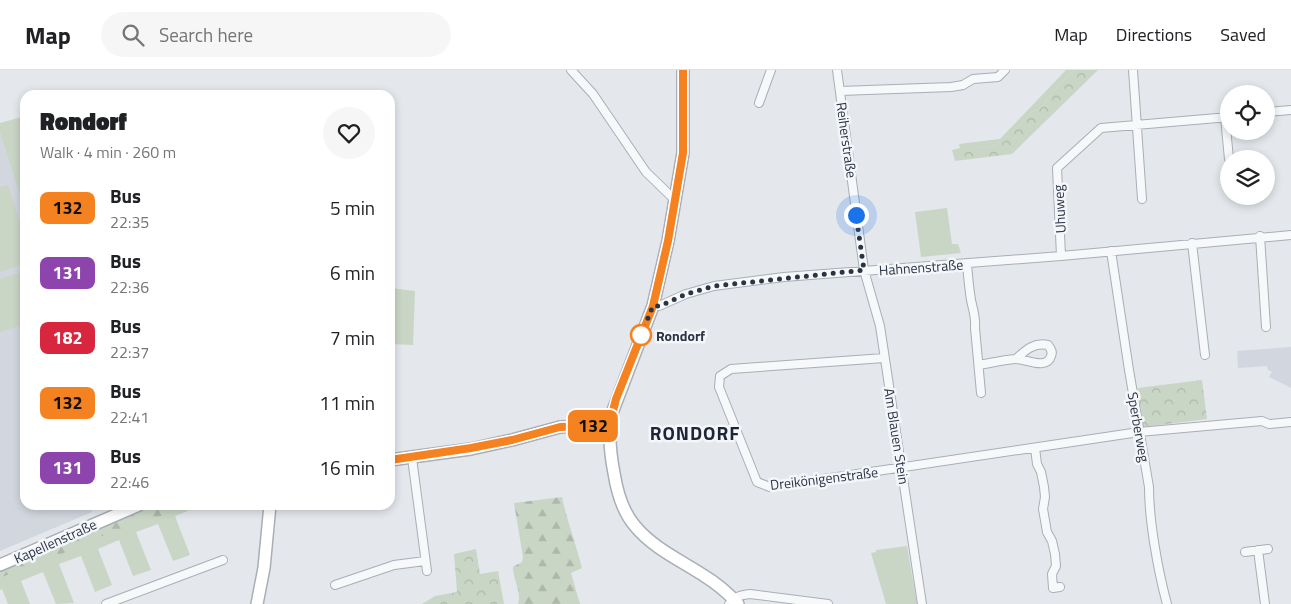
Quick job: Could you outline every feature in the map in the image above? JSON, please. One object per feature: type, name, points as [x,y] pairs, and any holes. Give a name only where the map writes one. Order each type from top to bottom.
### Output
[{"type":"main road","points":[[683,70],[683,153],[676,201],[653,306],[616,399],[609,427],[610,452],[617,490],[623,507],[634,526],[655,545],[706,576],[733,602]]},
{"type":"main road","points":[[395,460],[512,440],[560,427],[609,427]]},
{"type":"main road","name":"Kapellenstraße","points":[[0,565],[124,510]]},
{"type":"main road","points":[[257,604],[266,550],[270,510]]},
{"type":"street","points":[[571,70],[592,94],[646,172],[676,201]]},
{"type":"street","points":[[760,103],[771,70]]},
{"type":"street","name":"Reiherstraße","points":[[837,70],[864,270]]},
{"type":"street","points":[[840,92],[951,87],[962,85],[974,79],[998,77],[1005,70]]},
{"type":"street","points":[[1133,70],[1142,199]]},
{"type":"street","points":[[1275,111],[1291,110]]},
{"type":"street","name":"Uhuweg","points":[[1061,256],[1057,168],[1101,128],[1220,118]]},
{"type":"street","name":"Hahnenstraße","points":[[653,306],[660,306],[686,294],[714,286],[864,270],[967,264],[1291,234]]},
{"type":"street","points":[[1260,236],[1266,327]]},
{"type":"street","points":[[1192,243],[1205,355]]},
{"type":"street","name":"Sperberweg","points":[[1111,250],[1139,432],[1143,444],[1149,487],[1149,504],[1162,588],[1167,604]]},
{"type":"street","points":[[967,264],[976,320],[975,328],[981,393]]},
{"type":"street","name":"Am Blauen Stein","points":[[864,270],[880,326],[922,604]]},
{"type":"street","name":"Dreikönigenstraße","points":[[884,358],[731,369],[720,376],[719,387],[757,482],[770,487],[1139,432],[1262,421],[1269,424],[1291,422]]},
{"type":"street","points":[[979,365],[1017,358]]},
{"type":"street","points":[[1034,448],[1044,487],[1045,497],[1042,509],[1047,532],[1052,540],[1055,554],[1056,566],[1052,574],[1053,588],[1060,587]]},
{"type":"street","points":[[412,458],[427,571]]},
{"type":"street","points":[[1245,552],[1268,549]]},
{"type":"street","points":[[1258,550],[1266,604]]},
{"type":"street","points":[[106,604],[223,560]]},
{"type":"street","points":[[335,585],[394,566],[425,561]]},
{"type":"street","points":[[733,602],[741,594],[750,594],[828,604]]},
{"type":"shaded area","points":[[0,133],[20,196],[20,510],[91,510],[92,512],[0,551]]},
{"type":"shaded area","points":[[1291,347],[1291,388],[1269,377],[1272,372],[1268,370],[1267,366],[1238,368],[1237,351]]},
{"type":"green space","points":[[1066,70],[1074,70],[1041,108],[1032,112],[1006,141],[992,146],[960,148],[959,144],[1000,139]]},
{"type":"green space","points":[[1074,70],[1098,70],[1012,154],[955,161],[952,150],[965,147],[992,146],[1005,141],[1032,112],[1041,108]]},
{"type":"green space","points":[[20,117],[20,196],[0,133],[0,123]]},
{"type":"green space","points":[[8,185],[20,223],[20,266],[0,272],[0,187]]},
{"type":"green space","points":[[947,208],[952,244],[958,244],[961,253],[921,257],[915,212]]},
{"type":"green space","points":[[20,273],[20,326],[0,332],[0,279]]},
{"type":"green space","points":[[395,289],[415,291],[413,345],[395,344]]},
{"type":"green space","points":[[1202,380],[1207,419],[1143,427],[1138,388]]},
{"type":"green space","points":[[562,497],[582,568],[571,573],[580,604],[518,604],[519,595],[513,567],[522,562],[523,557],[514,503]]},
{"type":"green space","points":[[135,510],[190,510],[175,516],[190,555],[173,561],[158,524],[136,532],[151,570],[133,576],[119,540],[98,549],[112,585],[95,592],[81,556],[59,564],[74,603],[56,604],[43,572],[21,581],[30,604],[8,604],[2,589],[0,590],[0,568]]},
{"type":"green space","points":[[135,510],[175,510],[174,512],[149,519],[133,519],[116,533],[109,533],[59,555],[47,548]]},
{"type":"green space","points":[[907,546],[917,604],[886,604],[871,553],[876,552],[876,550]]},
{"type":"green space","points":[[476,549],[480,574],[498,571],[504,604],[422,604],[435,596],[457,592],[454,554]]},
{"type":"green space","points":[[39,551],[41,554],[30,565],[0,578],[0,568]]},
{"type":"bus line","name":"132","points":[[395,460],[512,440],[560,427],[609,427],[616,399],[653,306],[668,241],[683,153],[683,70]]},
{"type":"place","name":"Rondorf","points":[[641,335]]},
{"type":"district","name":"RONDORF","points":[[695,432]]},
{"type":"route","points":[[641,335],[653,306],[660,306],[700,289],[749,281],[864,270],[856,215]]}]
